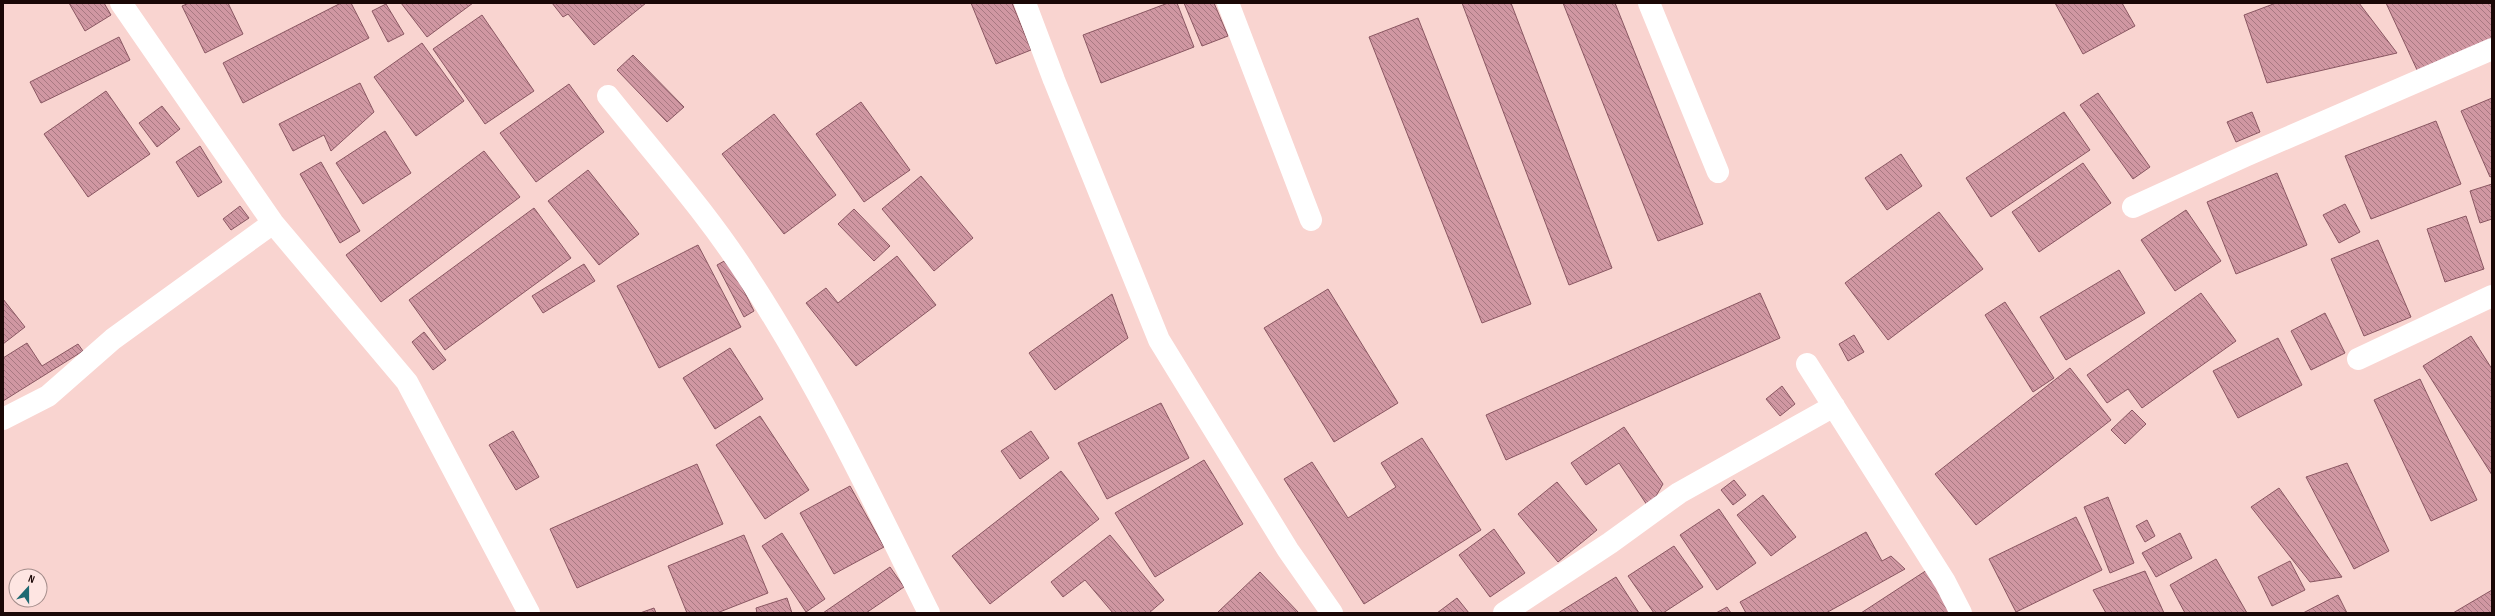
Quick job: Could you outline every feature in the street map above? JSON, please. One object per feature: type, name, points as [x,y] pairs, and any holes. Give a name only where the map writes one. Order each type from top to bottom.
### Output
[{"type":"street","points":[[121,3],[273,223],[407,382],[529,613]]},
{"type":"street","points":[[1026,3],[1054,80],[1159,340],[1288,550],[1332,613]]},
{"type":"street","points":[[1228,3],[1311,220]]},
{"type":"street","points":[[1650,3],[1718,172]]},
{"type":"street","points":[[2133,207],[2245,156],[2492,49]]},
{"type":"street","points":[[608,96],[712,228],[749,278],[787,338],[841,438],[929,613]]},
{"type":"street","points":[[3,419],[48,396],[114,339],[273,223]]},
{"type":"street","points":[[2358,359],[2492,296]]},
{"type":"street","points":[[1807,364],[1946,582],[1961,613]]},
{"type":"street","points":[[1504,613],[1610,543],[1678,493],[1834,406]]},
{"type":"building","points":[[69,3],[104,3],[111,15],[85,31]]},
{"type":"building","points":[[189,3],[228,3],[243,34],[205,53],[182,6]]},
{"type":"building","points":[[341,3],[351,3],[369,38],[243,103],[223,63]]},
{"type":"building","points":[[401,3],[473,3],[427,37]]},
{"type":"building","points":[[552,3],[646,3],[594,45],[568,14],[563,17]]},
{"type":"building","points":[[971,3],[1012,3],[1031,50],[996,64]]},
{"type":"building","points":[[1168,3],[1177,3],[1194,47],[1101,83],[1083,35]]},
{"type":"building","points":[[1184,3],[1214,3],[1228,36],[1202,46]]},
{"type":"building","points":[[1462,3],[1511,3],[1612,268],[1569,285]]},
{"type":"building","points":[[1563,3],[1615,3],[1703,224],[1658,241]]},
{"type":"building","points":[[2055,3],[2122,3],[2135,26],[2083,54]]},
{"type":"building","points":[[2276,3],[2359,3],[2397,53],[2267,83],[2244,15]]},
{"type":"building","points":[[2386,3],[2492,3],[2492,38],[2418,72]]},
{"type":"building","points":[[386,4],[404,34],[388,42],[372,11]]},
{"type":"building","points":[[482,15],[534,91],[485,124],[433,49]]},
{"type":"building","points":[[1418,18],[1531,304],[1482,323],[1369,37]]},
{"type":"building","points":[[119,37],[130,60],[41,103],[30,82]]},
{"type":"building","points":[[422,43],[464,101],[416,136],[374,77]]},
{"type":"building","points":[[633,55],[684,107],[667,122],[617,70]]},
{"type":"building","points":[[360,83],[374,112],[331,151],[324,135],[293,151],[279,124]]},
{"type":"building","points":[[569,84],[604,132],[536,182],[500,133]]},
{"type":"building","points":[[106,91],[150,154],[88,197],[44,134]]},
{"type":"building","points":[[2098,93],[2150,167],[2133,179],[2080,105]]},
{"type":"building","points":[[2492,98],[2492,176],[2490,177],[2461,111]]},
{"type":"building","points":[[861,102],[910,170],[864,202],[816,134]]},
{"type":"building","points":[[162,106],[180,129],[157,147],[139,123]]},
{"type":"building","points":[[2064,112],[2090,150],[1991,217],[1966,178]]},
{"type":"building","points":[[2252,112],[2260,132],[2236,142],[2227,122]]},
{"type":"building","points":[[774,114],[836,195],[784,234],[722,154]]},
{"type":"building","points":[[2436,121],[2461,184],[2371,219],[2345,156]]},
{"type":"building","points":[[385,131],[411,173],[363,204],[336,163]]},
{"type":"building","points":[[200,146],[222,182],[198,197],[176,162]]},
{"type":"building","points":[[484,151],[520,197],[381,302],[346,255]]},
{"type":"building","points":[[1901,154],[1922,186],[1887,210],[1865,178]]},
{"type":"building","points":[[321,162],[360,231],[340,243],[300,174]]},
{"type":"building","points":[[2083,163],[2111,203],[2039,252],[2012,212]]},
{"type":"building","points":[[588,170],[639,234],[599,265],[548,201]]},
{"type":"building","points":[[2277,173],[2307,245],[2236,274],[2207,202]]},
{"type":"building","points":[[921,176],[973,238],[934,271],[882,209]]},
{"type":"building","points":[[2492,184],[2492,219],[2480,223],[2470,191]]},
{"type":"building","points":[[2345,204],[2360,232],[2339,243],[2323,215]]},
{"type":"building","points":[[240,206],[249,218],[231,230],[223,219]]},
{"type":"building","points":[[534,208],[571,258],[445,350],[409,300]]},
{"type":"building","points":[[854,209],[890,246],[874,261],[838,224]]},
{"type":"building","points":[[2186,210],[2221,261],[2175,291],[2141,240]]},
{"type":"building","points":[[1939,212],[1983,269],[1888,340],[1845,283]]},
{"type":"building","points":[[2466,216],[2484,269],[2445,282],[2427,229]]},
{"type":"building","points":[[2378,240],[2411,317],[2364,336],[2331,259]]},
{"type":"building","points":[[698,245],[741,327],[659,368],[617,286]]},
{"type":"building","points":[[897,256],[936,305],[856,366],[806,303],[826,288],[838,303]]},
{"type":"building","points":[[728,259],[754,311],[744,317],[717,265]]},
{"type":"building","points":[[584,264],[595,281],[543,313],[532,296]]},
{"type":"building","points":[[2119,270],[2145,313],[2066,360],[2040,317]]},
{"type":"building","points":[[1328,289],[1398,403],[1334,442],[1264,328]]},
{"type":"building","points":[[1760,293],[1780,338],[1506,460],[1486,415]]},
{"type":"building","points":[[2201,293],[2236,341],[2142,408],[2128,389],[2107,403],[2087,375]]},
{"type":"building","points":[[1112,294],[1128,338],[1055,390],[1029,353]]},
{"type":"building","points":[[3,299],[25,327],[3,344]]},
{"type":"building","points":[[2005,302],[2054,378],[2033,392],[1985,315]]},
{"type":"building","points":[[2325,313],[2345,353],[2311,370],[2291,331]]},
{"type":"building","points":[[424,332],[446,360],[433,370],[412,342]]},
{"type":"building","points":[[1854,335],[1864,352],[1848,361],[1839,344]]},
{"type":"building","points":[[2471,336],[2492,369],[2492,475],[2423,366]]},
{"type":"building","points":[[2278,338],[2302,385],[2238,418],[2213,371]]},
{"type":"building","points":[[27,343],[42,366],[78,344],[83,351],[3,401],[3,358]]},
{"type":"building","points":[[730,348],[763,399],[715,429],[683,378]]},
{"type":"building","points":[[2070,368],[2111,420],[1976,525],[1935,474]]},
{"type":"building","points":[[2420,379],[2477,500],[2431,521],[2374,400]]},
{"type":"building","points":[[1782,386],[1795,404],[1780,416],[1766,399]]},
{"type":"building","points":[[1161,403],[1189,458],[1107,499],[1078,443]]},
{"type":"building","points":[[2132,410],[2146,424],[2125,444],[2111,430]]},
{"type":"building","points":[[760,416],[809,490],[765,519],[716,445]]},
{"type":"building","points":[[1624,427],[1663,484],[1649,508],[1619,463],[1586,485],[1571,463]]},
{"type":"building","points":[[513,431],[539,477],[516,490],[489,445]]},
{"type":"building","points":[[1031,431],[1049,458],[1020,479],[1001,451]]},
{"type":"building","points":[[1422,438],[1481,530],[1364,604],[1284,479],[1312,462],[1348,518],[1396,487],[1381,463]]},
{"type":"building","points":[[1204,460],[1243,524],[1155,577],[1115,513]]},
{"type":"building","points":[[2347,463],[2389,551],[2354,569],[2306,477]]},
{"type":"building","points":[[697,464],[723,524],[577,588],[550,529]]},
{"type":"building","points":[[1061,471],[1099,519],[990,604],[952,556]]},
{"type":"building","points":[[1734,480],[1746,495],[1733,505],[1721,490]]},
{"type":"building","points":[[1557,482],[1597,530],[1558,562],[1518,514]]},
{"type":"building","points":[[850,486],[884,547],[834,574],[800,513]]},
{"type":"building","points":[[2279,488],[2342,577],[2310,582],[2251,507]]},
{"type":"building","points":[[1763,495],[1796,537],[1771,556],[1737,515]]},
{"type":"building","points":[[2108,497],[2134,563],[2110,573],[2084,507]]},
{"type":"building","points":[[1719,509],[1756,563],[1717,590],[1680,535]]},
{"type":"building","points":[[2076,517],[2102,570],[2016,612],[1989,559]]},
{"type":"building","points":[[2147,520],[2155,536],[2145,542],[2136,526]]},
{"type":"building","points":[[1494,529],[1525,573],[1490,597],[1459,555]]},
{"type":"building","points":[[1866,532],[1882,561],[1891,556],[1905,569],[1826,613],[1746,613],[1740,602]]},
{"type":"building","points":[[782,533],[825,599],[806,612],[762,546]]},
{"type":"building","points":[[2180,533],[2192,558],[2156,577],[2142,553]]},
{"type":"building","points":[[744,535],[768,593],[717,613],[687,613],[668,566]]},
{"type":"building","points":[[1110,535],[1164,600],[1149,613],[1113,613],[1085,580],[1063,597],[1051,582]]},
{"type":"building","points":[[1674,546],[1703,587],[1663,613],[1654,613],[1628,576]]},
{"type":"building","points":[[2216,559],[2247,613],[2185,613],[2170,585]]},
{"type":"building","points":[[2290,561],[2305,590],[2272,606],[2258,577]]},
{"type":"building","points":[[890,567],[904,587],[866,613],[823,613]]},
{"type":"building","points":[[1927,570],[1955,613],[1861,613]]},
{"type":"building","points":[[2145,571],[2164,613],[2106,613],[2093,590]]},
{"type":"building","points":[[1260,572],[1299,613],[1217,613]]},
{"type":"building","points":[[1616,577],[1639,613],[1558,613]]},
{"type":"building","points":[[2492,590],[2492,613],[2453,613]]},
{"type":"building","points":[[2338,595],[2347,613],[2303,613]]},
{"type":"building","points":[[787,598],[792,613],[757,613],[756,608]]},
{"type":"building","points":[[1457,598],[1469,613],[1437,613]]},
{"type":"building","points":[[1727,607],[1731,613],[1716,613]]},
{"type":"building","points":[[654,608],[656,613],[640,613]]}]
